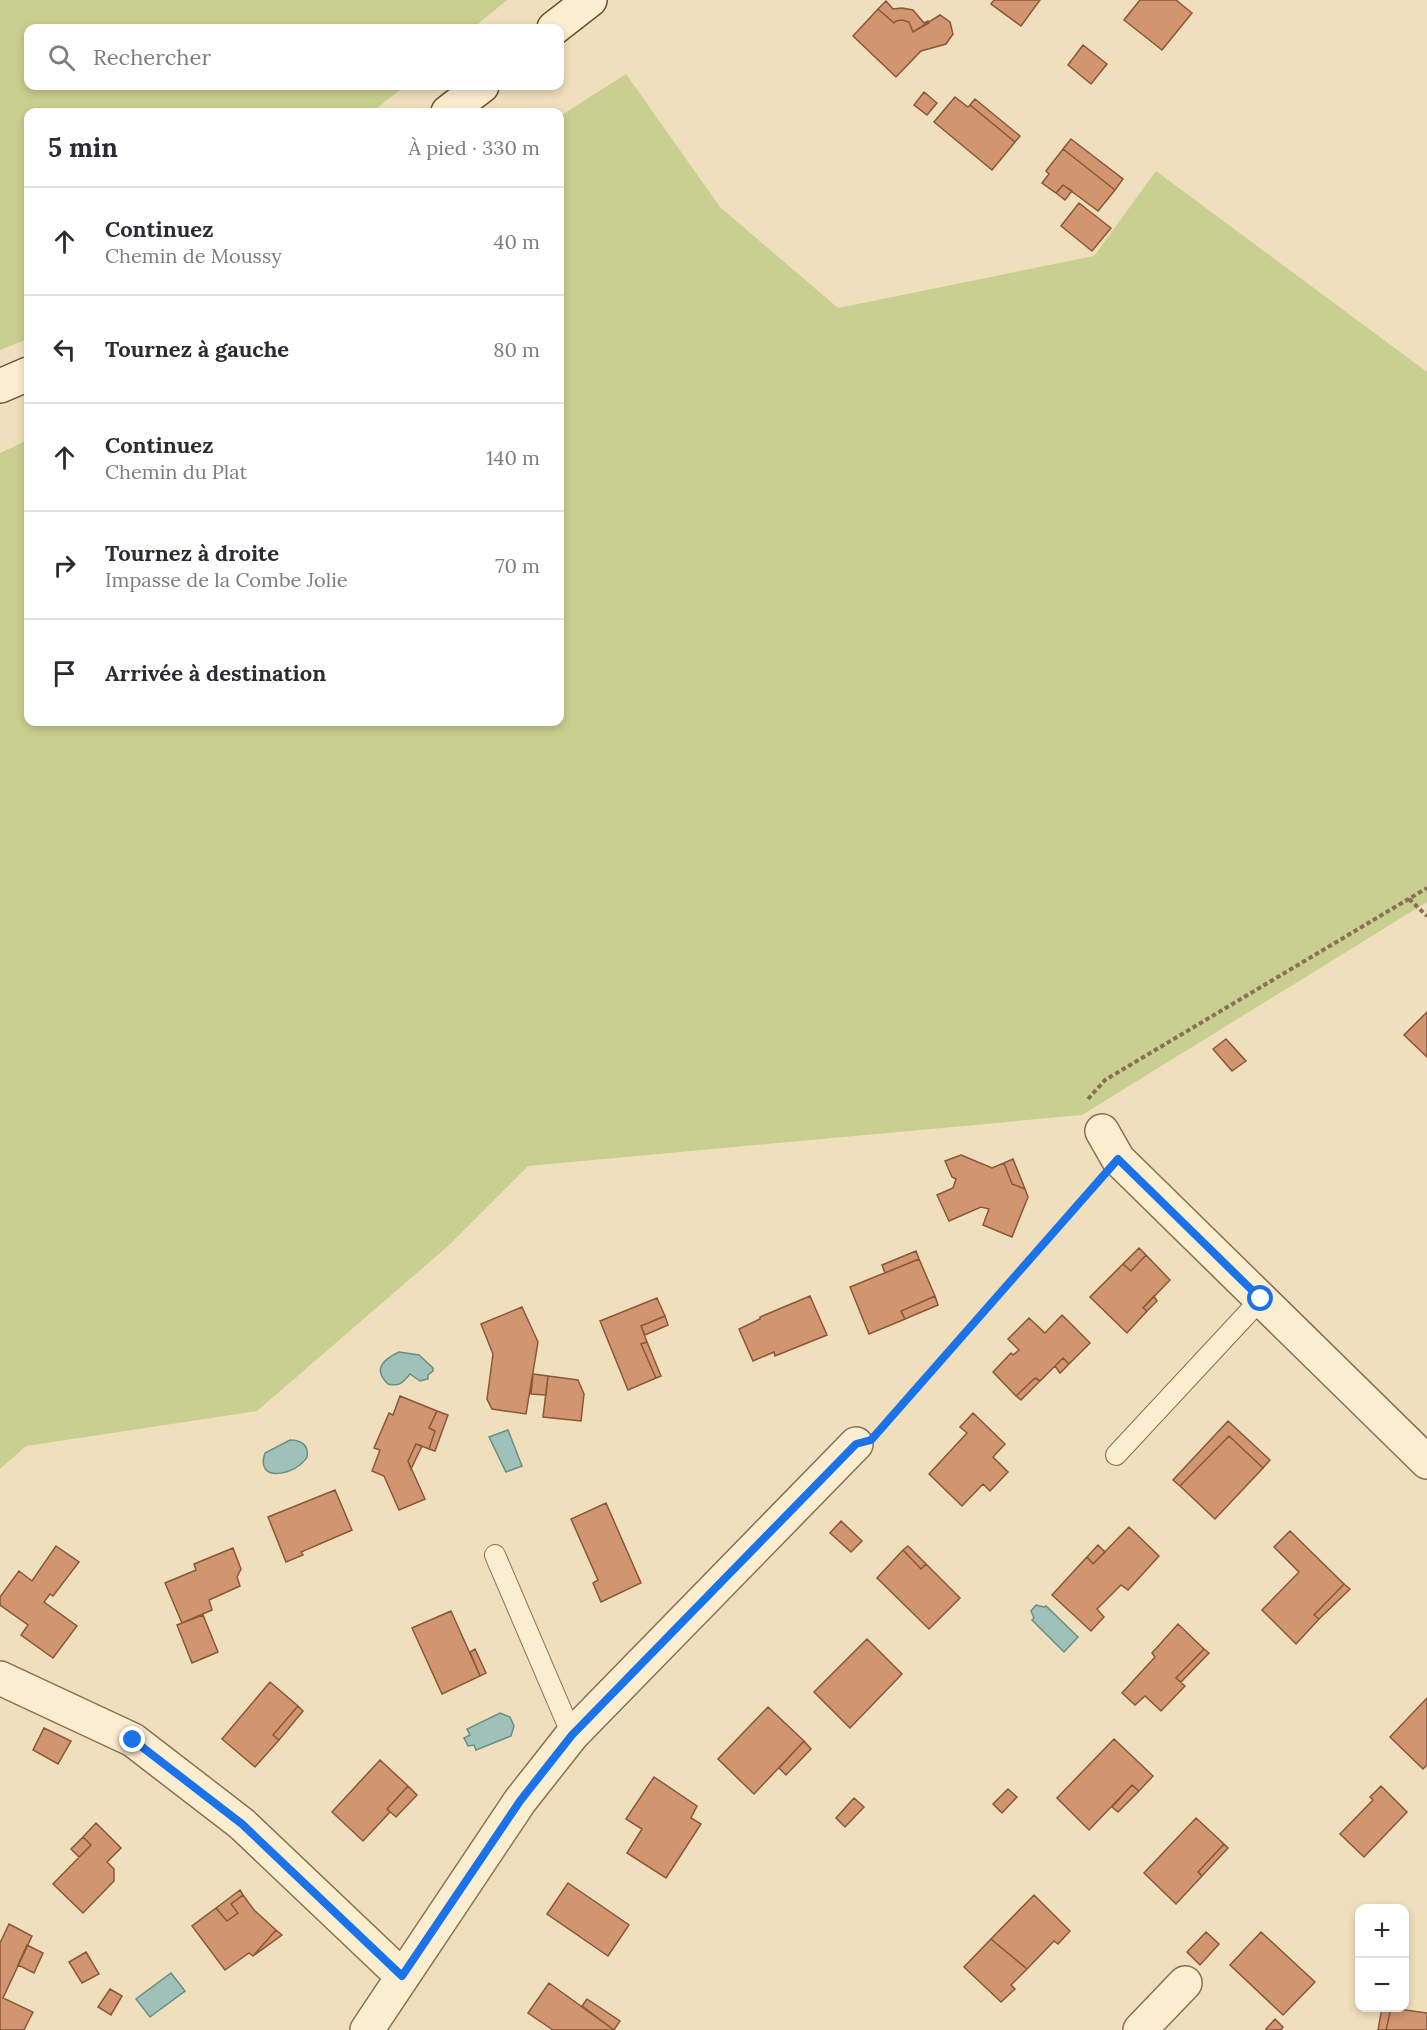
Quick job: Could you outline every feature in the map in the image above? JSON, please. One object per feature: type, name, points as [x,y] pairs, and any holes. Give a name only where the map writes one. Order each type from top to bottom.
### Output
[{"type":"street","points":[[559,24],[590,0]]},
{"type":"street","points":[[453,108],[477,90]]},
{"type":"street","points":[[0,386],[24,376]]},
{"type":"street","points":[[1102,1131],[1118,1159],[1427,1462]]},
{"type":"street","points":[[367,2030],[520,1801],[572,1735],[856,1444]]},
{"type":"street","points":[[0,1678],[133,1740],[242,1824],[402,1976]]},
{"type":"street","points":[[1140,2030],[1185,1983]]},
{"type":"lane","points":[[1116,1455],[1261,1299]]},
{"type":"lane","points":[[495,1555],[572,1735]]},
{"type":"path","points":[[1102,1131],[1086,1101],[1105,1080],[1427,888]]},
{"type":"path","points":[[1409,899],[1427,916]]},
{"type":"path","points":[[856,1444],[871,1440],[1118,1159]]},
{"type":"green space","points":[[0,0],[507,0],[478,24],[24,24],[24,90],[400,90],[377,108],[24,108],[24,341],[0,350]]},
{"type":"green space","points":[[626,74],[720,207],[838,308],[1094,256],[1156,171],[1427,372],[1427,902],[1082,1115],[528,1166],[447,1247],[257,1411],[26,1446],[0,1469],[0,453],[24,442],[24,726],[564,726],[564,113]]},
{"type":"water","points":[[399,1352],[419,1355],[433,1368],[428,1379],[420,1381],[410,1374],[398,1384],[388,1384],[383,1379],[380,1369],[385,1361]]},
{"type":"water","points":[[508,1430],[522,1466],[506,1472],[489,1437]]},
{"type":"water","points":[[290,1440],[301,1442],[306,1447],[307,1457],[287,1472],[271,1473],[266,1470],[263,1463],[265,1453]]},
{"type":"water","points":[[1036,1605],[1046,1606],[1078,1637],[1064,1652],[1032,1620],[1034,1618],[1031,1611]]},
{"type":"water","points":[[500,1713],[510,1717],[514,1726],[511,1736],[476,1750],[474,1745],[468,1746],[464,1738],[470,1735],[467,1729]]},
{"type":"water","points":[[171,1973],[185,1991],[150,2017],[136,1999]]},
{"type":"building","points":[[994,0],[1040,0],[1021,26],[991,4]]},
{"type":"building","points":[[1140,0],[1176,0],[1192,13],[1162,50],[1124,20]]},
{"type":"building","points":[[886,1],[893,9],[913,10],[924,23],[928,21],[929,23],[913,32],[909,22],[902,20],[894,23],[878,9]]},
{"type":"building","points":[[878,9],[894,23],[902,20],[909,22],[913,32],[940,15],[950,22],[953,34],[946,44],[921,51],[896,77],[853,36]]},
{"type":"building","points":[[1083,45],[1107,64],[1091,84],[1068,65]]},
{"type":"building","points":[[924,92],[937,103],[927,115],[914,105]]},
{"type":"building","points":[[955,97],[968,107],[970,105],[1015,142],[992,170],[934,122]]},
{"type":"building","points":[[975,99],[1020,136],[1015,142],[970,105]]},
{"type":"building","points":[[1071,139],[1123,179],[1115,190],[1063,149]]},
{"type":"building","points":[[1063,149],[1115,190],[1098,211],[1063,185],[1056,193],[1042,183],[1049,174],[1046,171]]},
{"type":"building","points":[[1063,185],[1072,191],[1065,200],[1056,193]]},
{"type":"building","points":[[1079,203],[1111,228],[1092,251],[1061,226]]},
{"type":"building","points":[[1427,1012],[1427,1057],[1404,1035]]},
{"type":"building","points":[[1226,1039],[1246,1061],[1232,1071],[1213,1049]]},
{"type":"building","points":[[961,1155],[992,1168],[1004,1163],[1012,1184],[1025,1189],[1028,1197],[1012,1237],[983,1225],[989,1209],[981,1207],[949,1221],[937,1195],[953,1188],[956,1179],[952,1177],[945,1161]]},
{"type":"building","points":[[1013,1159],[1025,1189],[1012,1184],[1004,1163]]},
{"type":"building","points":[[1139,1248],[1146,1255],[1131,1271],[1123,1264]]},
{"type":"building","points":[[916,1251],[919,1259],[885,1273],[882,1265]]},
{"type":"building","points":[[1146,1255],[1170,1280],[1143,1308],[1147,1311],[1127,1333],[1090,1297],[1123,1264],[1131,1271]]},
{"type":"building","points":[[919,1259],[935,1296],[901,1311],[905,1319],[869,1334],[850,1287]]},
{"type":"building","points":[[810,1296],[827,1335],[775,1356],[774,1352],[753,1361],[739,1329],[760,1317]]},
{"type":"building","points":[[935,1296],[938,1305],[905,1319],[901,1311]]},
{"type":"building","points":[[1154,1296],[1157,1301],[1147,1311],[1143,1308]]},
{"type":"building","points":[[657,1298],[665,1316],[641,1326],[647,1342],[641,1344],[656,1378],[628,1390],[600,1321]]},
{"type":"building","points":[[522,1307],[538,1342],[526,1414],[492,1409],[487,1399],[493,1354],[481,1324]]},
{"type":"building","points":[[1062,1315],[1090,1343],[1069,1364],[1063,1358],[1040,1381],[1035,1378],[1016,1396],[993,1372],[1011,1353],[1013,1355],[1019,1350],[1008,1339],[1029,1318],[1045,1333]]},
{"type":"building","points":[[665,1316],[668,1325],[645,1335],[641,1326]]},
{"type":"building","points":[[647,1342],[661,1376],[656,1378],[641,1344]]},
{"type":"building","points":[[1063,1358],[1069,1364],[1060,1373],[1055,1366]]},
{"type":"building","points":[[533,1374],[548,1376],[546,1395],[531,1394]]},
{"type":"building","points":[[548,1376],[578,1380],[584,1394],[581,1421],[543,1417]]},
{"type":"building","points":[[1035,1378],[1040,1381],[1021,1400],[1016,1396]]},
{"type":"building","points":[[400,1396],[437,1411],[429,1428],[435,1431],[429,1449],[416,1444],[408,1461],[425,1499],[399,1510],[384,1476],[372,1471],[380,1450],[374,1448],[389,1413],[393,1415]]},
{"type":"building","points":[[437,1411],[448,1415],[435,1451],[429,1449],[435,1431],[429,1428]]},
{"type":"building","points":[[973,1413],[1005,1444],[993,1457],[1008,1472],[990,1491],[983,1484],[962,1506],[929,1474],[967,1433],[960,1427]]},
{"type":"building","points":[[1228,1421],[1270,1460],[1263,1468],[1229,1436],[1180,1486],[1173,1480]]},
{"type":"building","points":[[1229,1436],[1263,1468],[1215,1519],[1180,1486]]},
{"type":"building","points":[[416,1444],[422,1446],[411,1469],[408,1461]]},
{"type":"building","points":[[335,1490],[352,1530],[301,1552],[303,1555],[286,1562],[268,1517]]},
{"type":"building","points":[[606,1503],[641,1583],[601,1602],[593,1583],[598,1580],[571,1519]]},
{"type":"building","points":[[841,1521],[862,1541],[851,1552],[830,1533]]},
{"type":"building","points":[[1129,1527],[1159,1556],[1128,1590],[1121,1585],[1097,1609],[1104,1617],[1091,1631],[1052,1595],[1087,1557],[1093,1564]]},
{"type":"building","points":[[1290,1531],[1344,1584],[1314,1615],[1319,1619],[1296,1644],[1262,1610],[1299,1572],[1274,1547]]},
{"type":"building","points":[[1098,1545],[1105,1552],[1093,1564],[1087,1557]]},
{"type":"building","points":[[56,1546],[79,1562],[53,1596],[50,1594],[44,1602],[77,1626],[53,1658],[21,1635],[28,1625],[0,1605],[0,1597],[19,1571],[32,1581]]},
{"type":"building","points":[[908,1546],[926,1564],[921,1569],[903,1550]]},
{"type":"building","points":[[233,1548],[241,1569],[237,1577],[240,1586],[209,1600],[212,1610],[182,1623],[165,1583],[196,1570],[194,1564]]},
{"type":"building","points":[[903,1550],[921,1569],[926,1564],[960,1598],[929,1629],[877,1578]]},
{"type":"building","points":[[1344,1584],[1350,1589],[1319,1619],[1314,1615]]},
{"type":"building","points":[[451,1611],[480,1676],[442,1694],[412,1628]]},
{"type":"building","points":[[203,1615],[218,1652],[192,1663],[177,1625]]},
{"type":"building","points":[[1178,1624],[1204,1649],[1176,1678],[1185,1686],[1161,1711],[1145,1696],[1135,1705],[1122,1693],[1155,1657],[1152,1653]]},
{"type":"building","points":[[867,1639],[902,1674],[850,1728],[814,1692]]},
{"type":"building","points":[[475,1649],[486,1673],[480,1676],[470,1652]]},
{"type":"building","points":[[1204,1649],[1209,1653],[1181,1682],[1176,1678]]},
{"type":"building","points":[[270,1682],[298,1706],[273,1735],[279,1740],[255,1767],[222,1739]]},
{"type":"building","points":[[1427,1698],[1427,1765],[1423,1769],[1390,1737]]},
{"type":"building","points":[[298,1706],[303,1711],[279,1740],[273,1735]]},
{"type":"building","points":[[768,1707],[804,1741],[754,1794],[718,1759]]},
{"type":"building","points":[[44,1728],[71,1741],[58,1764],[33,1750]]},
{"type":"building","points":[[1114,1739],[1153,1776],[1139,1791],[1132,1785],[1089,1830],[1057,1798]]},
{"type":"building","points":[[804,1741],[811,1749],[786,1775],[779,1768]]},
{"type":"building","points":[[380,1760],[408,1786],[387,1809],[390,1812],[363,1841],[332,1812]]},
{"type":"building","points":[[654,1777],[697,1806],[691,1818],[701,1824],[666,1878],[627,1853],[642,1829],[626,1819]]},
{"type":"building","points":[[1132,1785],[1139,1791],[1118,1812],[1112,1807]]},
{"type":"building","points":[[408,1786],[417,1795],[396,1817],[387,1809]]},
{"type":"building","points":[[1381,1786],[1407,1812],[1364,1857],[1340,1834],[1373,1800],[1370,1797]]},
{"type":"building","points":[[1008,1789],[1017,1797],[1002,1813],[993,1804]]},
{"type":"building","points":[[854,1798],[864,1807],[845,1827],[836,1818]]},
{"type":"building","points":[[1196,1818],[1224,1844],[1198,1872],[1202,1876],[1176,1904],[1144,1873]]},
{"type":"building","points":[[96,1823],[121,1848],[107,1862],[114,1869],[114,1881],[83,1913],[53,1884],[91,1845],[83,1837]]},
{"type":"building","points":[[83,1837],[91,1845],[79,1857],[71,1849]]},
{"type":"building","points":[[1224,1844],[1228,1848],[1202,1876],[1198,1872]]},
{"type":"building","points":[[568,1883],[629,1925],[608,1956],[547,1914]]},
{"type":"building","points":[[240,1890],[243,1895],[231,1904],[238,1913],[227,1921],[216,1908]]},
{"type":"building","points":[[243,1895],[254,1910],[276,1930],[253,1956],[249,1953],[225,1970],[192,1926],[216,1908],[227,1921],[238,1913],[231,1904]]},
{"type":"building","points":[[1034,1895],[1070,1931],[1058,1944],[1054,1941],[1027,1969],[991,1939]]},
{"type":"building","points":[[9,1924],[32,1936],[3,1998],[33,2012],[24,2030],[0,2030],[0,1943]]},
{"type":"building","points":[[276,1930],[282,1935],[253,1956]]},
{"type":"building","points":[[1206,1932],[1219,1944],[1200,1965],[1187,1952]]},
{"type":"building","points":[[1261,1932],[1315,1982],[1283,2015],[1230,1965]]},
{"type":"building","points":[[991,1939],[1027,1969],[1011,1985],[1015,1989],[1001,2002],[964,1967]]},
{"type":"building","points":[[27,1945],[43,1953],[34,1973],[18,1965]]},
{"type":"building","points":[[86,1952],[99,1974],[82,1983],[69,1962]]},
{"type":"building","points":[[549,1983],[614,2030],[553,2030],[528,2013]]},
{"type":"building","points":[[110,1989],[122,1996],[111,2015],[98,2007]]},
{"type":"building","points":[[587,1999],[620,2021],[614,2030],[582,2006]]},
{"type":"building","points":[[1409,2010],[1427,2013],[1427,2030],[1386,2030],[1390,2012]]},
{"type":"building","points":[[1381,2012],[1390,2012],[1386,2030],[1378,2030]]},
{"type":"building","points":[[1275,2019],[1283,2027],[1281,2030],[1267,2030],[1266,2029]]},
{"type":"route","points":[[133,1740],[242,1824],[402,1976],[520,1801],[572,1735],[856,1444],[871,1440],[1118,1159],[1261,1299]]}]
